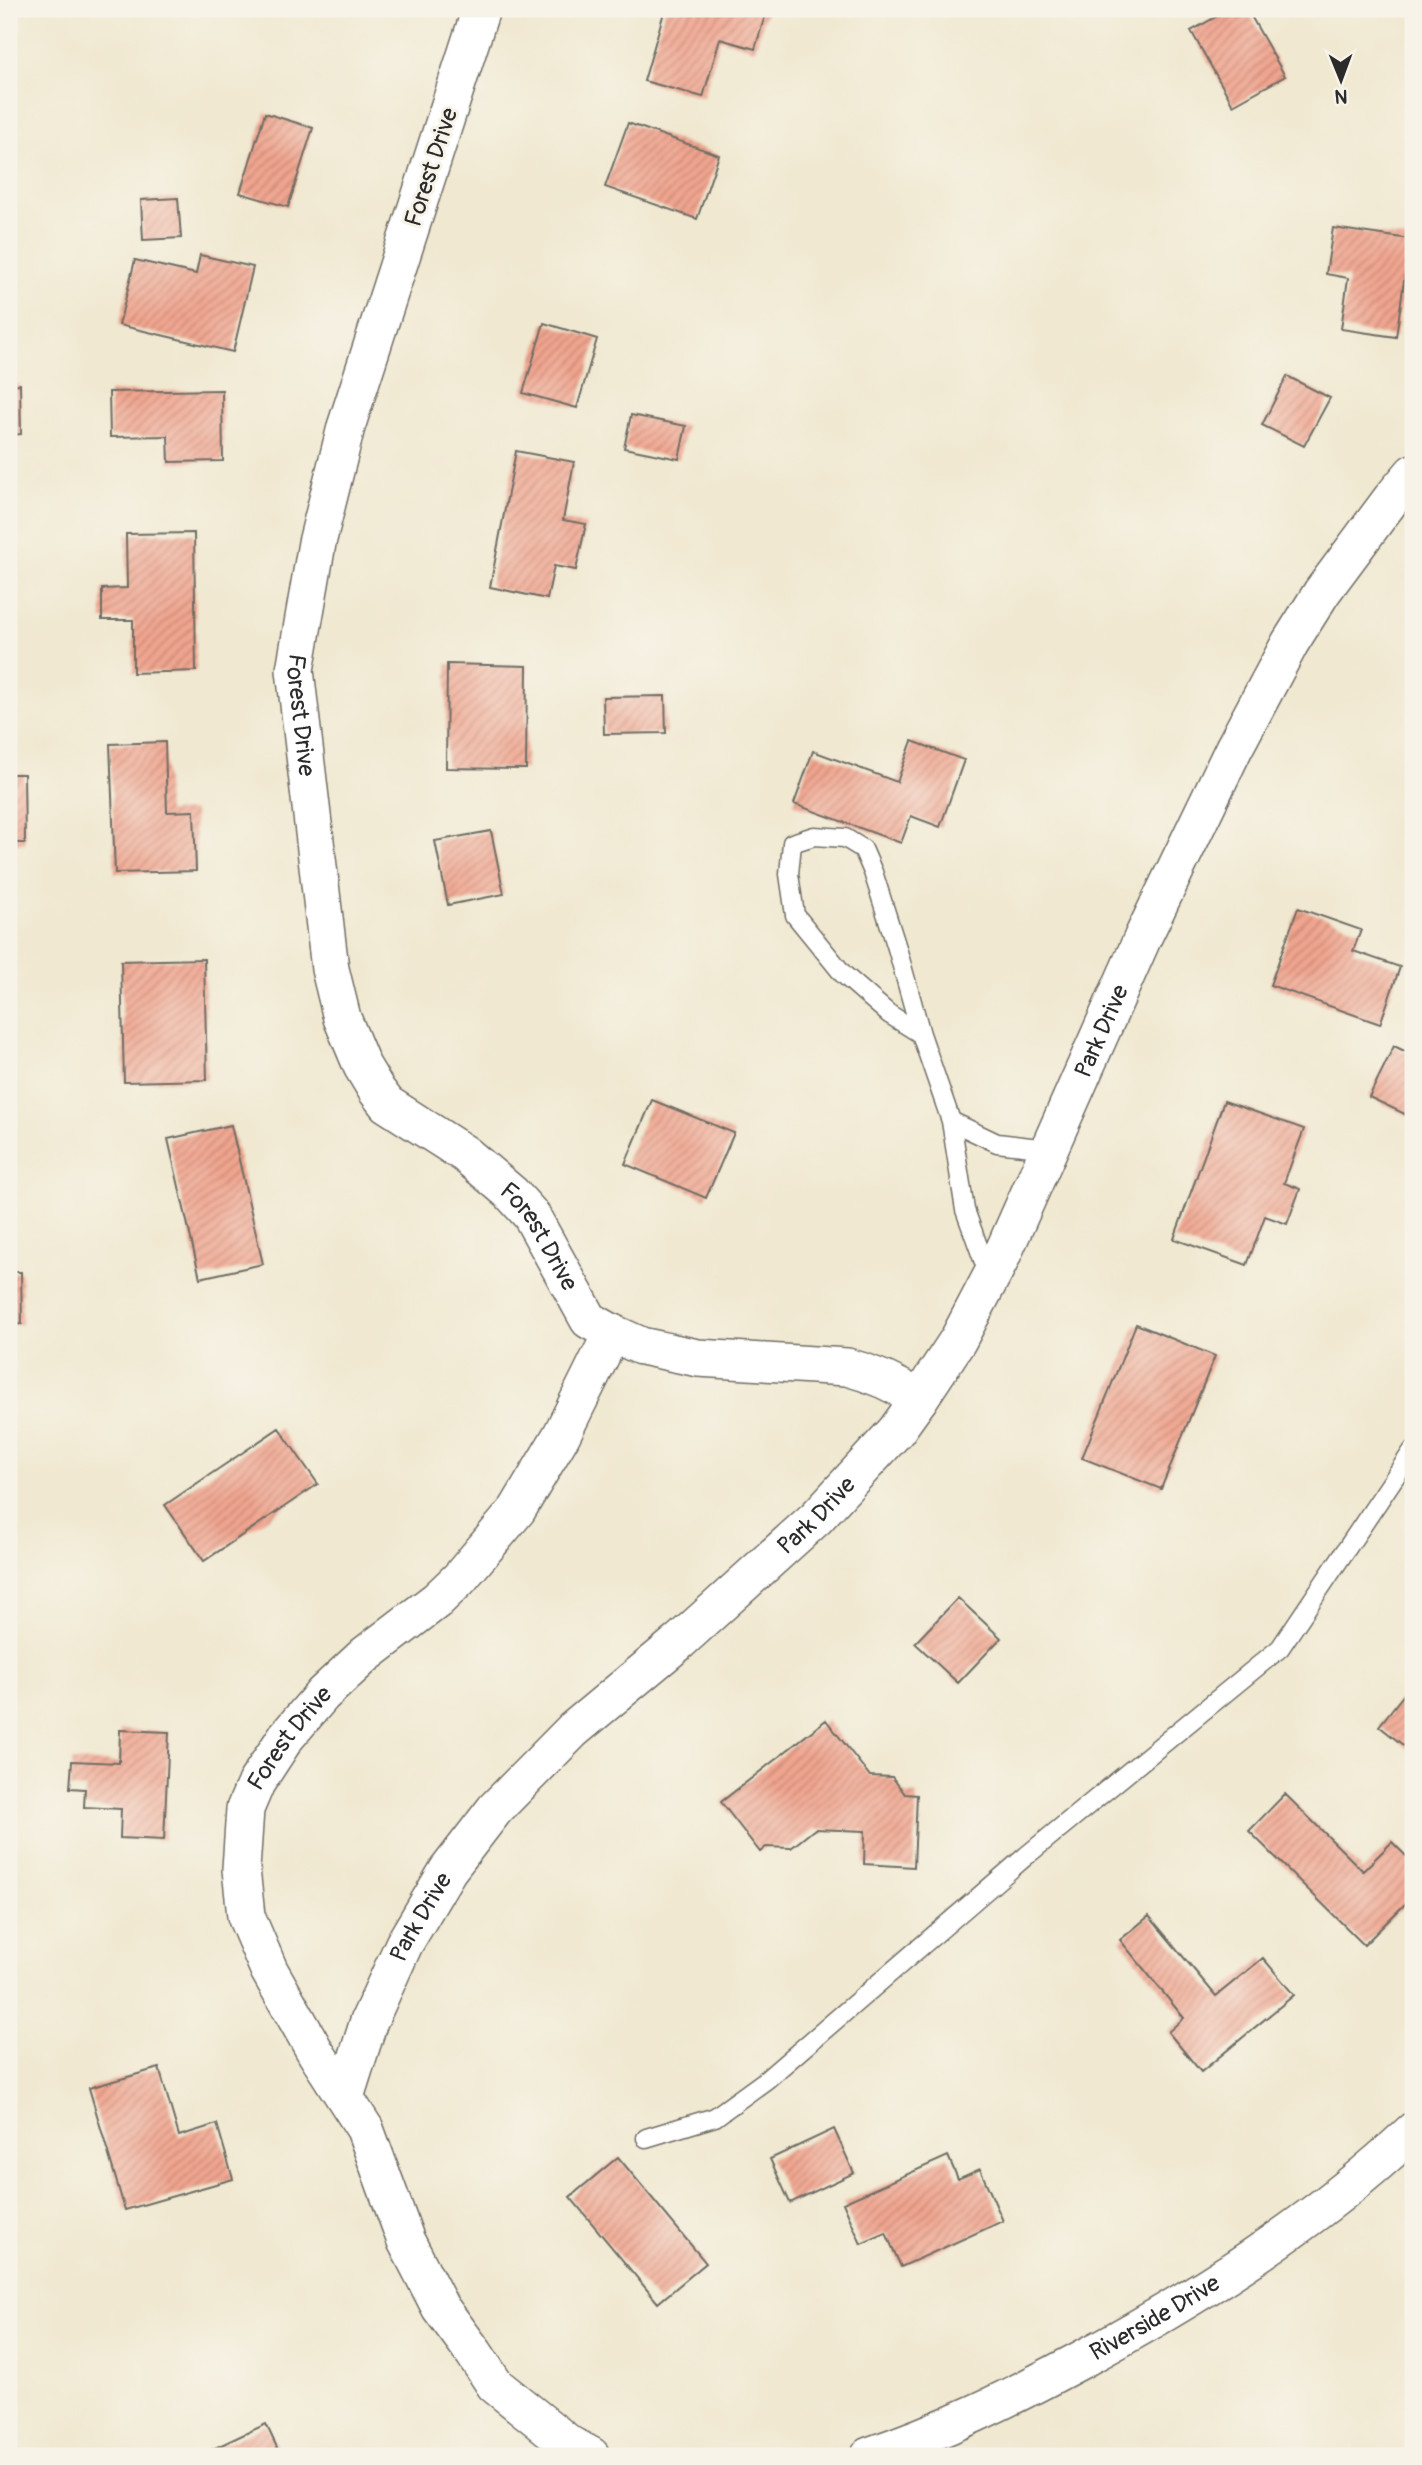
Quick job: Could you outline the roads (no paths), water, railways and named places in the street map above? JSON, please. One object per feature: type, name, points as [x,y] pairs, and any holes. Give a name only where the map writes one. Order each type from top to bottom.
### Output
[{"type":"street","name":"Forest Drive","points":[[481,9],[346,427],[317,543],[295,670],[330,969],[342,1018],[362,1066],[387,1104],[465,1154],[511,1193],[531,1215],[589,1320],[641,1346],[698,1358],[847,1367],[869,1372],[892,1382],[919,1399]]},
{"type":"street","name":"Park Drive","points":[[345,2097],[369,2021],[404,1944],[448,1870],[495,1810],[573,1730],[680,1641],[816,1518],[896,1431],[958,1340],[990,1280],[1149,924],[1234,748],[1290,643],[1322,593],[1392,498],[1413,474]]},
{"type":"street","name":"Forest Drive","points":[[345,2097],[316,2053],[269,1970],[246,1916],[241,1869],[245,1808],[256,1783],[286,1737],[323,1694],[365,1655],[452,1586],[517,1510],[561,1436],[612,1333]]},
{"type":"street","points":[[345,2097],[365,2129],[406,2241],[440,2307],[495,2385],[570,2445],[591,2456]]},
{"type":"street","name":"Riverside Drive","points":[[869,2456],[911,2442],[988,2409],[1132,2332],[1232,2271],[1327,2204],[1413,2131]]},
{"type":"lane","points":[[921,1034],[889,1014],[843,974],[795,915],[789,874],[792,843],[814,835],[845,838],[863,849],[873,872],[921,1034],[951,1121],[965,1210],[990,1280]]},
{"type":"lane","points":[[951,1121],[997,1143],[1048,1149]]},
{"type":"lane","points":[[646,2138],[715,2117],[766,2080],[1026,1856],[1280,1648],[1413,1450]]}]
